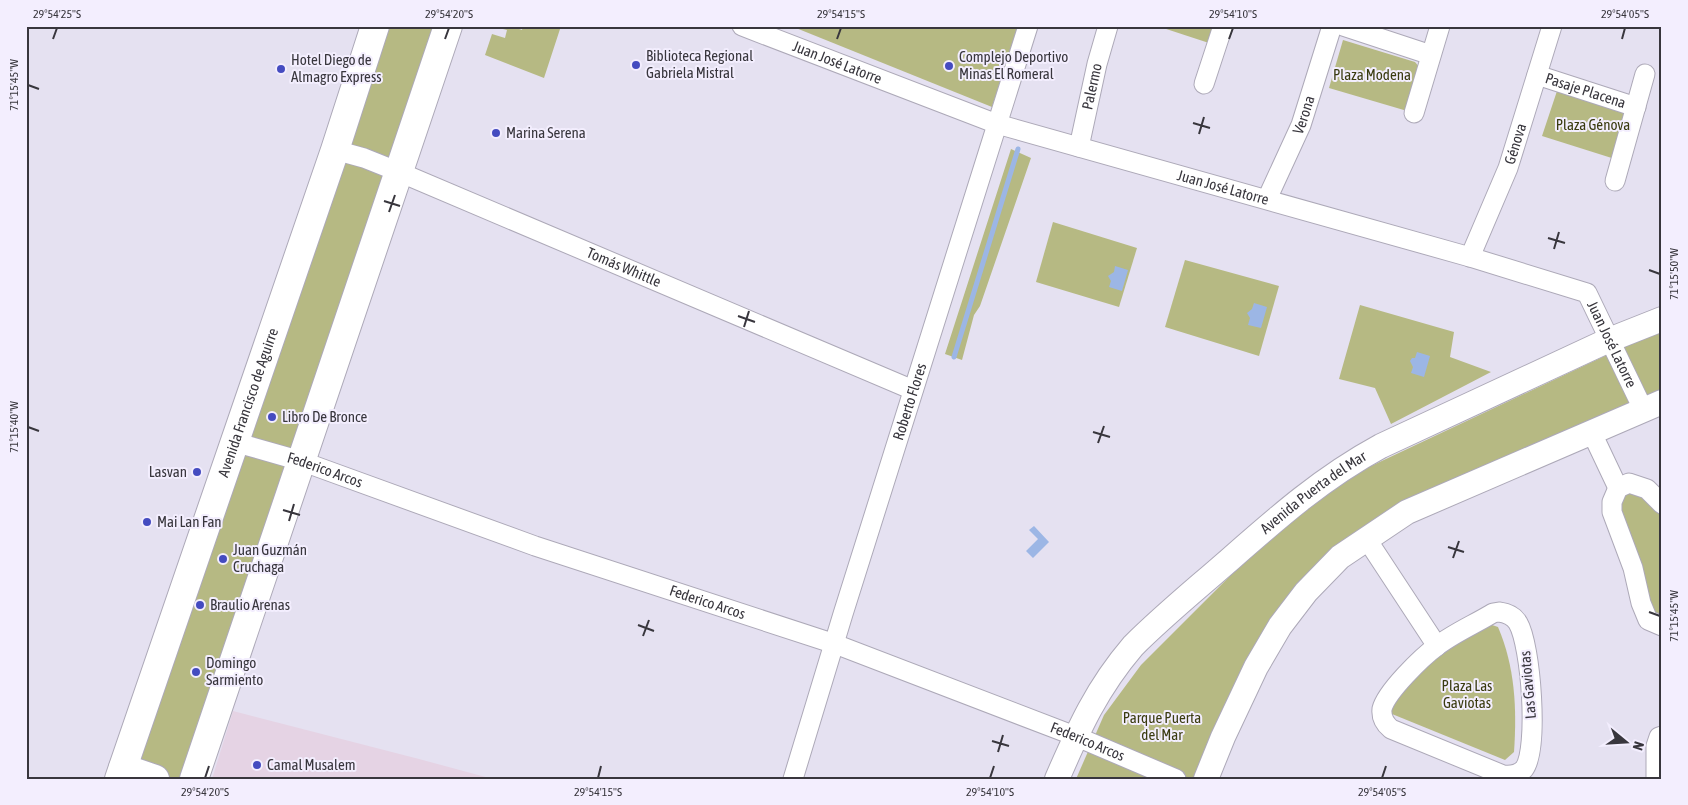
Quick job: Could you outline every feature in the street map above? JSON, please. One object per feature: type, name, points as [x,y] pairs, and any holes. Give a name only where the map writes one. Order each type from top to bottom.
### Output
[{"type":"main road","name":"Avenida Francisco de Aguirre","points":[[121,773],[335,150],[375,26]]},
{"type":"main road","points":[[194,779],[448,26]]},
{"type":"main road","points":[[121,773],[155,779]]},
{"type":"street","name":"Juan José Latorre","points":[[742,26],[997,124],[1470,257],[1587,293],[1610,340],[1652,405]]},
{"type":"street","name":"Roberto Flores","points":[[793,779],[1028,26]]},
{"type":"street","name":"Palermo","points":[[1079,148],[1096,64],[1108,26]]},
{"type":"street","points":[[1204,84],[1223,26]]},
{"type":"street","name":"Verona","points":[[1267,199],[1301,125],[1332,26]]},
{"type":"street","points":[[1343,26],[1430,55]]},
{"type":"street","points":[[1414,113],[1440,26]]},
{"type":"street","name":"Génova","points":[[1470,257],[1508,168],[1552,26]]},
{"type":"street","name":"Pasaje Placena","points":[[1615,181],[1645,74]]},
{"type":"street","name":"Pasaje Placena","points":[[1537,75],[1636,107]]},
{"type":"street","name":"Tomás Whittle","points":[[335,150],[364,158],[399,172],[913,390]]},
{"type":"street","name":"Avenida Puerta del Mar","points":[[1057,779],[1075,736],[1095,698],[1120,662],[1134,646],[1285,511],[1323,481],[1349,463],[1381,446],[1610,340],[1662,319]]},
{"type":"street","points":[[1206,779],[1223,737],[1256,667],[1280,626],[1306,592],[1340,557],[1407,512],[1652,405]]},
{"type":"street","points":[[1591,431],[1618,488]]},
{"type":"street","name":"Federico Arcos","points":[[234,442],[301,461],[535,546],[835,644],[1075,736],[1176,779]]},
{"type":"street","points":[[1662,504],[1646,489],[1629,483],[1618,488],[1612,502],[1612,514],[1632,568],[1641,603],[1648,620],[1662,626]]},
{"type":"street","points":[[1366,538],[1437,646]]},
{"type":"street","name":"Las Gaviotas","points":[[1499,612],[1510,615],[1518,622],[1530,668],[1533,718],[1526,764],[1518,774],[1503,775],[1391,729],[1384,721],[1382,708],[1401,679],[1437,646],[1493,613],[1499,612]]},
{"type":"street","points":[[1656,779],[1656,746],[1659,737],[1662,736]]},
{"type":"shaded area","points":[[233,711],[419,759],[493,779],[212,779]]},
{"type":"green space","points":[[382,26],[441,26],[185,779],[126,779]]},
{"type":"green space","points":[[504,26],[511,26],[522,30],[523,26],[561,26],[544,78],[485,55],[492,34],[505,38],[507,30],[503,29]]},
{"type":"green space","name":"Complejo Deportivo Minas El Romeral","points":[[791,26],[1018,26],[992,107]]},
{"type":"green space","points":[[1157,26],[1214,26],[1209,43]]},
{"type":"green space","name":"Plaza Modena","points":[[1343,40],[1415,62],[1425,74],[1414,113],[1329,88]]},
{"type":"green space","name":"Plaza Génova","points":[[1558,88],[1631,108],[1618,160],[1542,136]]},
{"type":"green space","points":[[1011,149],[1031,158],[980,306],[974,315],[962,360],[945,354]]},
{"type":"green space","points":[[1053,222],[1137,248],[1119,307],[1036,282]]},
{"type":"green space","points":[[1185,260],[1279,286],[1259,356],[1165,327]]},
{"type":"green space","points":[[1360,305],[1454,332],[1450,357],[1491,372],[1391,424],[1375,388],[1339,379]]},
{"type":"green space","name":"Parque Puerta del Mar","points":[[1662,329],[1662,390],[1413,496],[1357,531],[1305,577],[1197,779],[1076,779],[1104,715],[1141,665],[1242,564],[1326,493],[1369,467]]},
{"type":"green space","points":[[1621,492],[1644,493],[1662,511],[1662,621],[1652,617],[1617,513]]},
{"type":"green space","name":"Plaza Las Gaviotas","points":[[1492,625],[1498,627],[1504,642],[1514,688],[1514,752],[1505,760],[1392,714],[1389,708],[1425,667],[1459,641]]},
{"type":"water","points":[[1115,266],[1128,270],[1122,291],[1109,287],[1111,281],[1108,276],[1114,272]]},
{"type":"water","points":[[1254,303],[1267,307],[1261,328],[1248,325],[1250,318],[1247,313],[1252,309]]},
{"type":"water","points":[[1417,352],[1430,356],[1424,377],[1411,373],[1413,367],[1410,361],[1412,358],[1415,358]]},
{"type":"water","points":[[1034,526],[1049,542],[1033,558],[1026,551],[1038,539],[1029,530]]},
{"type":"waterway","points":[[954,357],[1018,149]]},
{"type":"place","name":"Biblioteca Regional Gabriela Mistral","points":[[636,65]]},
{"type":"place","name":"Complejo Deportivo Minas El Romeral","points":[[949,66]]},
{"type":"place","name":"Hotel Diego de Almagro Express","points":[[281,69]]},
{"type":"place","name":"Marina Serena","points":[[496,133]]},
{"type":"place","name":"Libro De Bronce","points":[[272,417]]},
{"type":"place","name":"Lasvan","points":[[197,472]]},
{"type":"place","name":"Mai Lan Fan","points":[[147,522]]},
{"type":"place","name":"Juan Guzmán Cruchaga","points":[[223,559]]},
{"type":"place","name":"Braulio Arenas","points":[[200,605]]},
{"type":"place","name":"Domingo Sarmiento","points":[[196,672]]},
{"type":"place","name":"Camal Musalem","points":[[257,765]]}]
